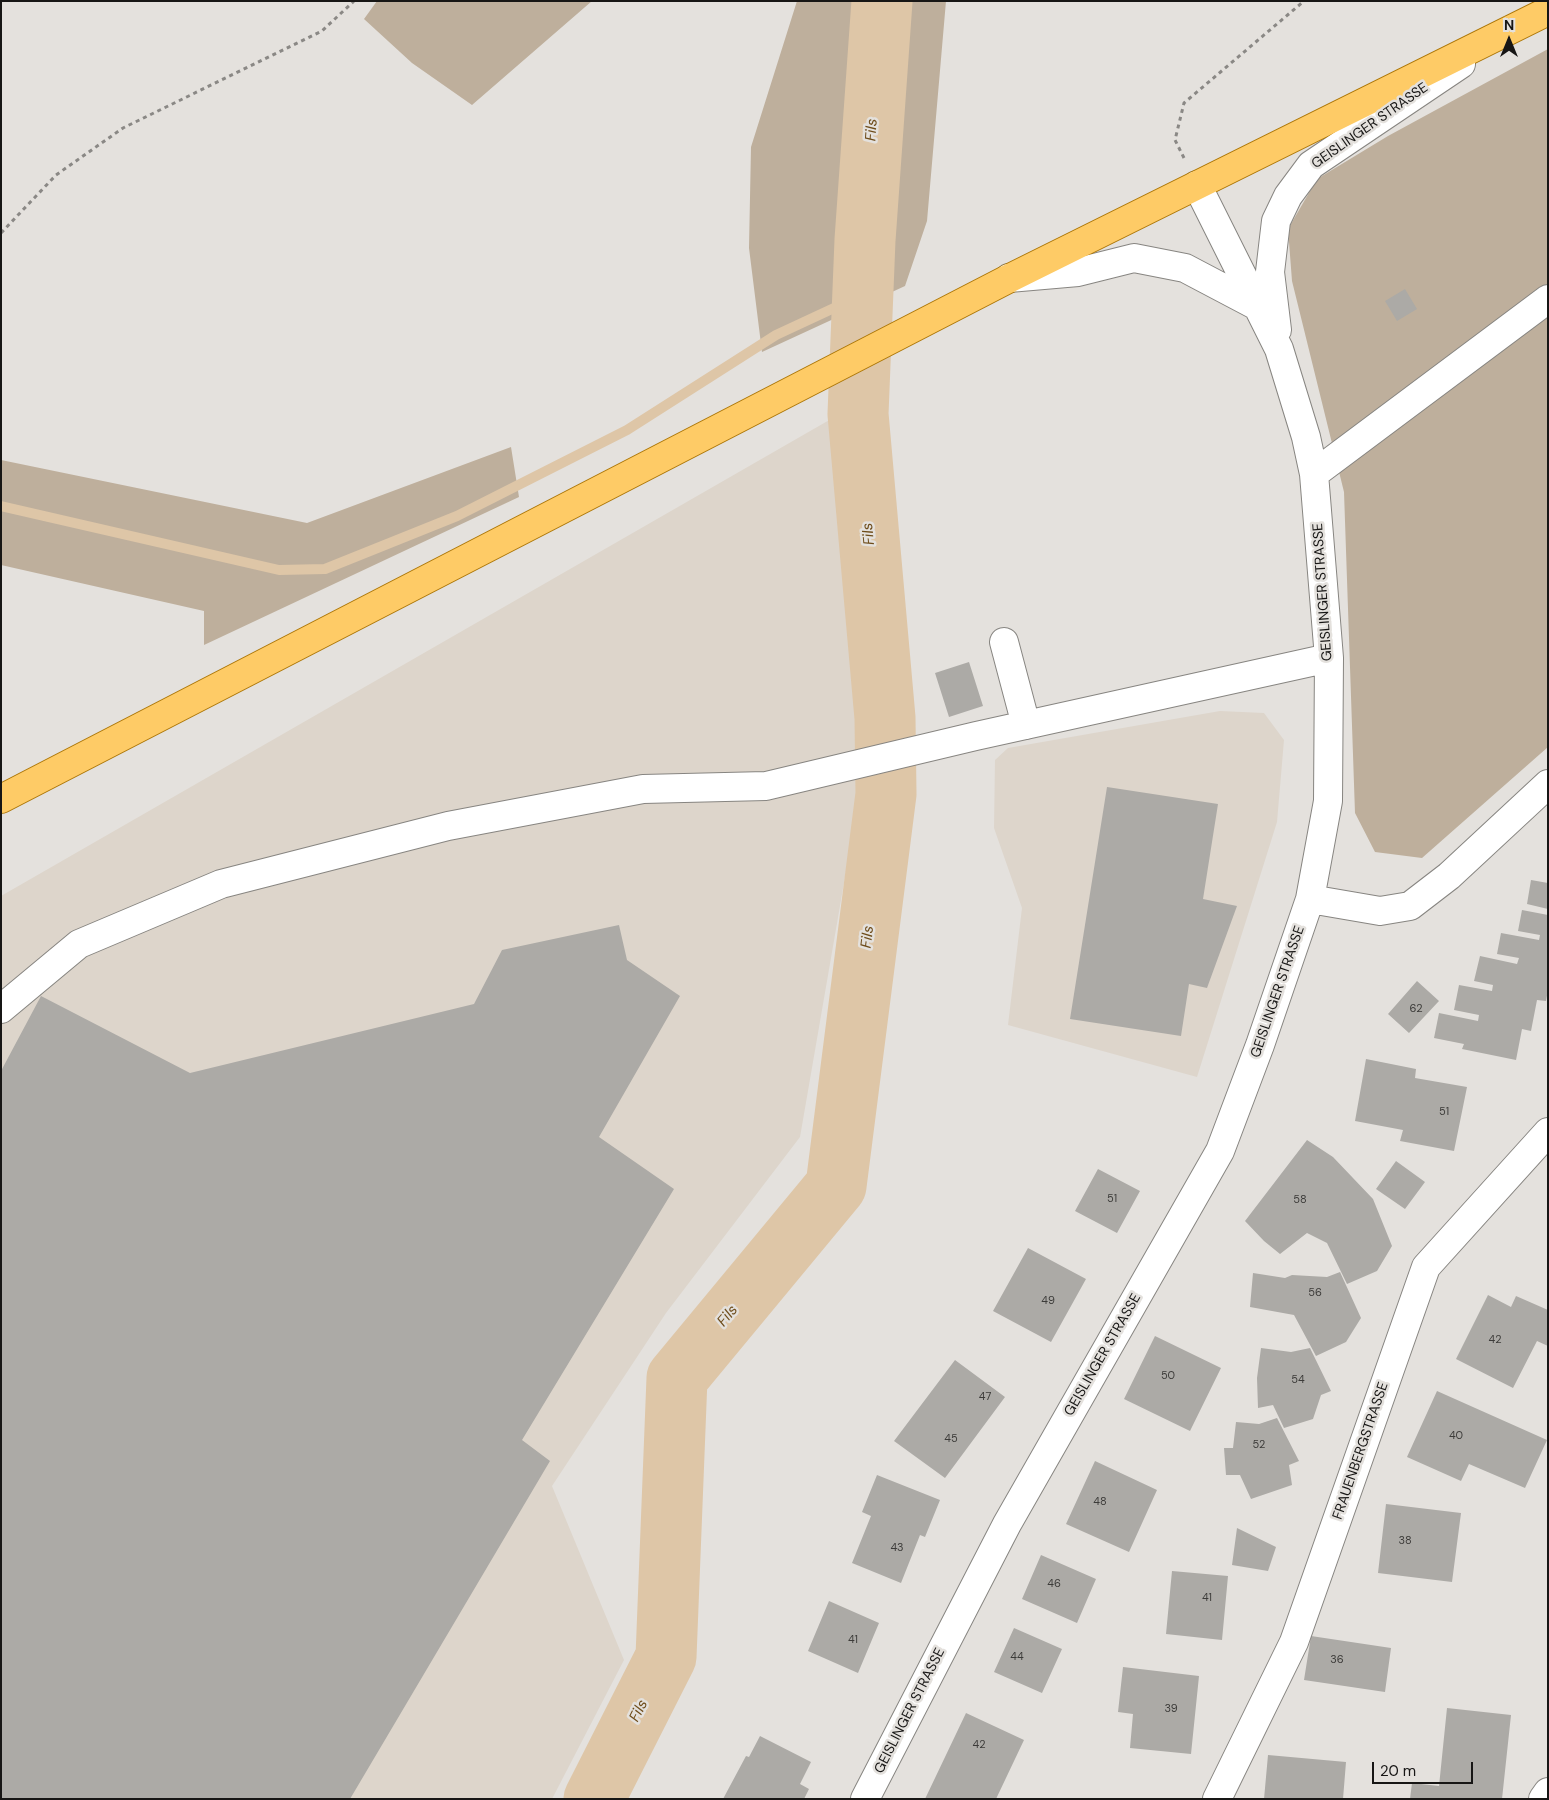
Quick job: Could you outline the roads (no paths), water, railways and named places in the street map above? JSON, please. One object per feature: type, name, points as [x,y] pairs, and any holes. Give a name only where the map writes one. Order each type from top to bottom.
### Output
[{"type":"main road","points":[[1,799],[1008,279],[1548,11]]},
{"type":"street","name":"GEISLINGER STRASSE","points":[[1279,349],[1270,272],[1276,221],[1288,196],[1311,166],[1515,27]]},
{"type":"street","name":"GEISLINGER STRASSE","points":[[865,1799],[1007,1524],[1220,1151],[1260,1045],[1310,899],[1328,801],[1329,658],[1314,474],[1306,437],[1279,349],[1197,185]]},
{"type":"street","points":[[1008,279],[1078,272],[1134,258],[1185,268],[1259,308]]},
{"type":"street","points":[[1314,474],[1548,299]]},
{"type":"street","points":[[1004,642],[1026,724]]},
{"type":"street","points":[[1,1009],[79,944],[221,884],[448,826],[643,789],[766,786],[1026,724],[1329,658]]},
{"type":"street","points":[[1310,899],[1380,911],[1410,906],[1449,876],[1548,784]]},
{"type":"street","name":"FRAUENBERGSTRASSE","points":[[1217,1799],[1294,1642],[1426,1267],[1548,1132]]},
{"type":"street","points":[[1543,1799],[1548,1792]]},
{"type":"waterway","name":"Fils","points":[[594,1799],[666,1657],[677,1378],[836,1186],[886,794],[885,718],[858,414],[865,240],[882,1]]},
{"type":"waterway","points":[[1,506],[279,570],[325,569],[457,516],[627,430],[776,335],[862,295]]}]
